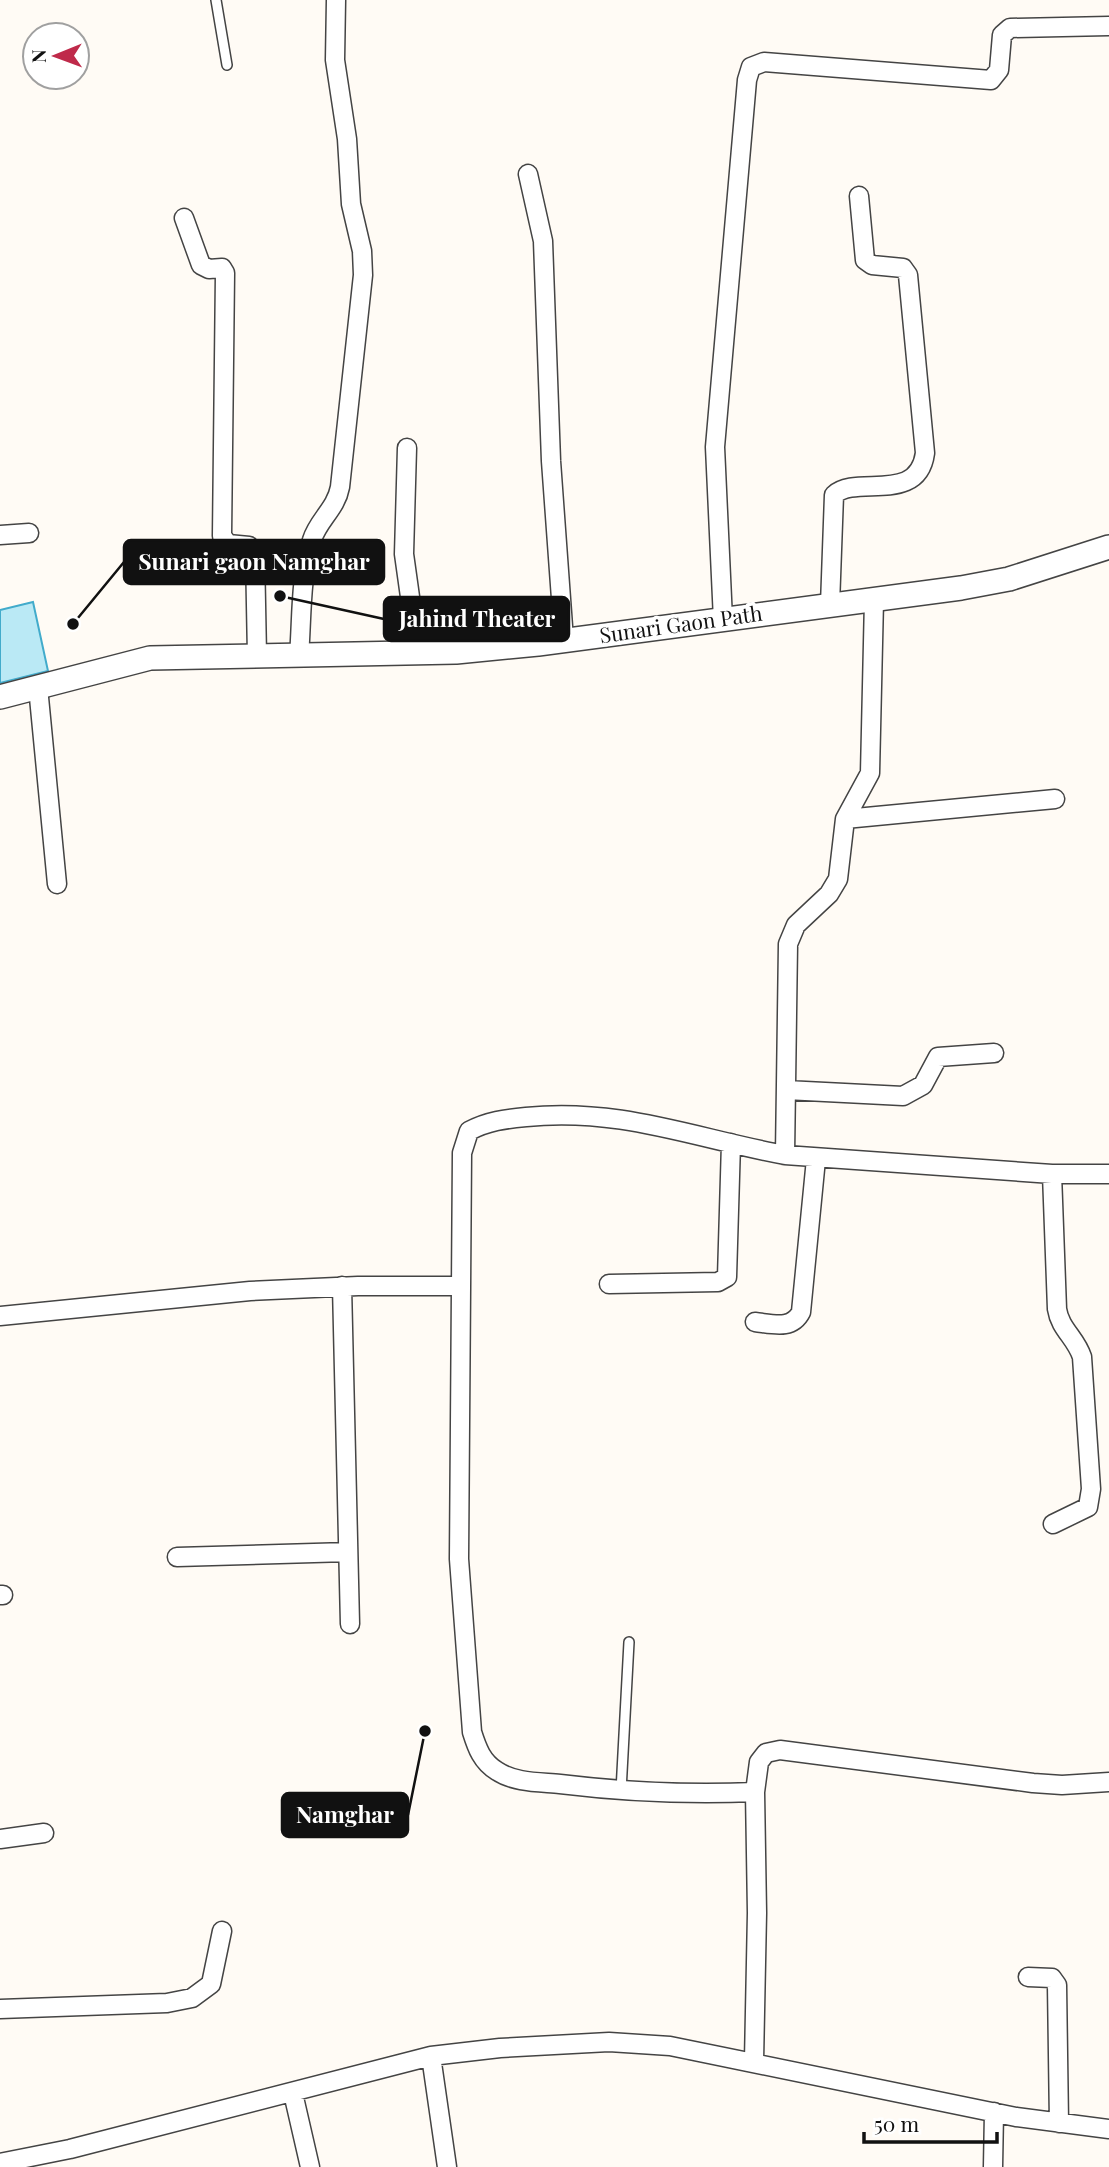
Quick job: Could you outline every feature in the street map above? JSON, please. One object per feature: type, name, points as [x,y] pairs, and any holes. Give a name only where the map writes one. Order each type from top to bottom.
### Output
[{"type":"street","points":[[299,656],[308,551],[319,522],[335,505],[340,487],[363,275],[362,251],[351,204],[347,139],[335,60],[336,0]]},
{"type":"street","points":[[723,620],[715,447],[747,80],[751,67],[764,62],[991,80],[999,70],[1002,35],[1010,28],[1109,26]]},
{"type":"street","points":[[528,174],[542,241],[549,422],[564,640]]},
{"type":"street","points":[[830,605],[834,495],[840,490],[876,488],[913,478],[920,472],[925,453],[908,275],[903,268],[867,263],[859,196]]},
{"type":"street","points":[[184,218],[201,265],[209,269],[222,268],[225,273],[222,536],[228,544],[249,546],[255,553],[257,656]]},
{"type":"street","points":[[407,448],[404,554],[418,654]]},
{"type":"street","points":[[0,535],[29,533]]},
{"type":"street","name":"Sunari Gaon Path","points":[[0,697],[150,658],[418,654],[564,640],[874,600],[1009,579],[1109,547]]},
{"type":"street","points":[[785,1155],[788,944],[796,925],[829,894],[838,879],[845,819],[866,784],[872,760],[874,600]]},
{"type":"street","points":[[38,687],[57,884]]},
{"type":"street","points":[[845,819],[1055,799]]},
{"type":"street","points":[[786,1090],[903,1096],[923,1085],[938,1057],[994,1053]]},
{"type":"street","points":[[755,1792],[685,1794],[621,1791],[519,1780],[500,1773],[486,1763],[472,1732],[459,1559],[463,1142],[469,1131],[481,1124],[548,1115],[619,1119],[671,1127],[785,1155],[816,1159],[1052,1174],[1109,1174]]},
{"type":"street","points":[[609,1284],[718,1282],[727,1277],[731,1143]]},
{"type":"street","points":[[755,1322],[789,1324],[797,1321],[801,1312],[816,1159]]},
{"type":"street","points":[[1052,1174],[1057,1309],[1059,1320],[1078,1345],[1082,1357],[1091,1489],[1088,1507],[1053,1524]]},
{"type":"street","points":[[0,1316],[107,1303],[342,1286],[461,1286]]},
{"type":"street","points":[[342,1286],[350,1624]]},
{"type":"street","points":[[177,1557],[348,1552]]},
{"type":"street","points":[[754,2061],[757,1913],[755,1792],[760,1762],[766,1753],[780,1749],[1021,1782],[1062,1785],[1109,1782]]},
{"type":"street","points":[[0,1839],[44,1833]]},
{"type":"street","points":[[0,2008],[167,2003],[192,1998],[211,1984],[222,1931]]},
{"type":"street","points":[[1028,1978],[1052,1978],[1057,1985],[1059,2123]]},
{"type":"street","points":[[0,2163],[70,2149],[431,2056],[523,2046],[609,2042],[670,2046],[994,2112],[1109,2129]]},
{"type":"street","points":[[431,2056],[447,2167]]},
{"type":"street","points":[[293,2093],[310,2167]]},
{"type":"street","points":[[993,2167],[994,2112]]},
{"type":"lane","points":[[216,0],[228,65]]},
{"type":"lane","points":[[621,1791],[629,1642]]},
{"type":"water","points":[[33,602],[48,671],[0,683],[0,610]]},
{"type":"place","name":"Jahind Theater","points":[[280,596]]},
{"type":"place","name":"Sunari gaon Namghar","points":[[73,624]]},
{"type":"place","name":"Namghar","points":[[425,1731]]}]
